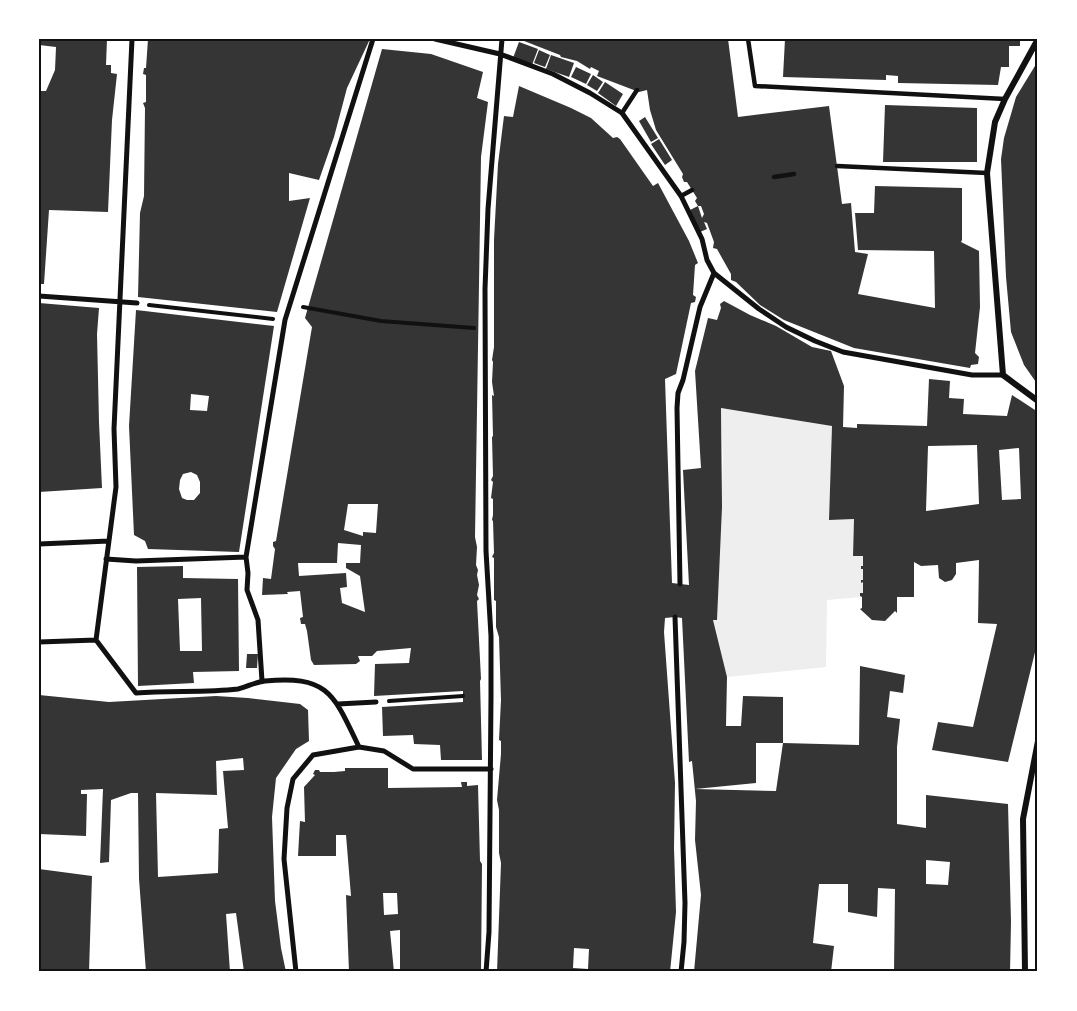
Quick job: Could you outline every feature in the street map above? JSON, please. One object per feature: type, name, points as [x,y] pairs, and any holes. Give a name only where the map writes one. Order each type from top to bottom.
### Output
[{"type":"street","points":[[132,39],[114,429],[116,487],[96,639],[136,693],[240,688],[262,681],[301,680],[326,690],[338,704],[359,747]]},
{"type":"street","points":[[262,681],[258,620],[247,590],[246,557],[285,320],[373,39]]},
{"type":"street","points":[[435,39],[500,54],[553,74],[622,113],[681,196],[702,239],[714,273],[759,309],[786,327],[843,352],[972,375],[1003,375],[1038,401]]},
{"type":"street","points":[[486,972],[489,932],[491,636],[485,508],[485,289],[488,208],[502,39]]},
{"type":"street","points":[[1003,375],[987,172],[995,122],[1038,39]]},
{"type":"street","points":[[680,584],[676,408],[700,307],[714,273]]},
{"type":"street","points":[[39,296],[137,303]]},
{"type":"street","points":[[39,544],[109,541]]},
{"type":"street","points":[[106,559],[136,561],[246,557]]},
{"type":"street","points":[[675,617],[685,891],[681,972]]},
{"type":"street","points":[[39,642],[96,639]]},
{"type":"street","points":[[338,704],[376,702]]},
{"type":"street","points":[[1025,972],[1023,819],[1038,741]]},
{"type":"street","points":[[296,972],[284,859],[287,808],[293,779],[313,755],[359,747],[384,751],[413,769],[491,769]]},
{"type":"lane","points":[[748,39],[756,86],[1005,99]]},
{"type":"lane","points":[[622,113],[637,90]]},
{"type":"lane","points":[[837,166],[987,172]]},
{"type":"lane","points":[[774,177],[794,174]]},
{"type":"lane","points":[[681,196],[692,190]]},
{"type":"path","points":[[137,303],[285,320]]},
{"type":"path","points":[[290,305],[381,321],[462,327]]},
{"type":"path","points":[[376,702],[463,696]]},
{"type":"shaded area","points":[[721,408],[832,426],[829,520],[854,519],[853,555],[863,556],[861,569],[863,569],[863,580],[861,582],[863,582],[863,593],[860,593],[862,597],[827,600],[826,667],[727,677],[713,620],[717,620],[723,460]]},
{"type":"building","points":[[39,39],[107,39],[106,65],[111,65],[111,73],[117,74],[112,120],[108,212],[49,210],[44,284],[39,284],[39,91],[46,91],[55,70],[56,47],[39,45]]},
{"type":"building","points":[[148,39],[370,39],[347,88],[334,137],[319,180],[289,173],[289,201],[310,198],[277,312],[138,297],[140,213],[144,196],[145,108],[143,103],[146,102],[146,75],[143,74],[146,68]]},
{"type":"building","points":[[519,39],[728,39],[738,117],[829,106],[842,204],[851,203],[855,252],[868,254],[858,294],[935,308],[934,251],[858,250],[855,213],[874,213],[875,186],[962,188],[961,242],[979,251],[980,307],[975,353],[979,357],[978,364],[971,365],[970,368],[854,348],[784,320],[760,305],[731,280],[731,274],[717,249],[713,248],[714,242],[707,223],[704,222],[707,229],[700,232],[690,210],[698,206],[695,201],[697,198],[687,182],[684,182],[683,174],[656,130],[647,90],[639,92],[597,76],[599,71],[591,67],[590,69],[577,61],[561,57]],"holes":[[[698,206],[701,206],[704,214],[702,218]]]},
{"type":"building","points":[[785,39],[1020,39],[1020,46],[1009,46],[1009,67],[1001,67],[998,85],[898,83],[898,76],[886,75],[886,80],[783,77]]},
{"type":"building","points":[[519,42],[538,49],[532,65],[513,58]]},
{"type":"building","points":[[382,49],[431,54],[483,72],[477,98],[488,102],[481,157],[475,537],[479,585],[477,601],[482,760],[441,760],[440,745],[414,744],[413,735],[383,736],[382,707],[463,702],[463,691],[374,696],[375,664],[409,663],[411,648],[377,651],[372,656],[358,656],[360,661],[356,664],[314,665],[311,660],[305,624],[301,624],[300,618],[303,617],[300,591],[262,595],[263,578],[271,579],[275,549],[273,542],[276,541],[312,327],[305,318]],"holes":[[[348,504],[378,504],[376,533],[363,532],[363,536],[344,530]],[[338,543],[361,545],[360,563],[346,563],[346,568],[360,576],[365,612],[342,603],[340,588],[347,587],[346,573],[299,576],[298,563],[337,563]]]},
{"type":"building","points":[[539,50],[550,55],[545,67],[534,63]]},
{"type":"building","points":[[551,55],[574,63],[569,77],[546,69]]},
{"type":"building","points":[[1038,61],[1038,385],[1024,365],[1011,332],[1006,277],[1001,159],[1004,138],[1016,97]]},
{"type":"building","points":[[576,67],[591,74],[586,84],[571,77]]},
{"type":"building","points":[[593,75],[603,82],[597,91],[587,85]]},
{"type":"building","points":[[605,82],[623,94],[616,106],[598,93]]},
{"type":"building","points":[[519,86],[591,118],[613,138],[620,139],[653,186],[658,183],[698,263],[695,265],[693,295],[696,297],[695,302],[691,303],[676,374],[665,379],[672,583],[689,585],[683,470],[701,468],[695,371],[708,318],[717,320],[720,304],[724,301],[776,326],[812,347],[831,351],[844,386],[843,427],[857,428],[857,424],[927,426],[929,379],[950,381],[949,398],[964,399],[963,414],[1007,416],[1012,395],[1038,412],[1038,640],[1008,762],[932,750],[938,722],[973,727],[997,624],[978,623],[979,560],[956,563],[956,574],[952,580],[945,582],[939,578],[938,565],[921,566],[914,562],[914,597],[897,597],[897,613],[895,611],[885,621],[872,620],[860,609],[862,608],[862,597],[860,593],[863,593],[861,566],[863,566],[863,556],[853,556],[854,519],[829,520],[832,426],[721,408],[722,507],[717,620],[713,620],[727,677],[726,726],[741,726],[743,696],[783,697],[783,743],[859,745],[860,666],[905,675],[903,693],[890,691],[887,717],[900,719],[897,747],[897,824],[926,828],[926,795],[1008,804],[1010,972],[894,972],[895,889],[878,888],[877,917],[848,912],[848,884],[819,884],[813,943],[834,946],[831,972],[694,972],[701,895],[695,840],[696,801],[692,761],[689,762],[682,618],[675,617],[665,618],[664,632],[675,783],[676,912],[670,972],[497,972],[501,863],[497,800],[501,754],[501,741],[499,740],[501,700],[499,637],[496,627],[496,601],[494,600],[493,499],[491,498],[493,482],[491,480],[493,476],[492,395],[494,396],[492,360],[494,240],[498,164],[504,116],[513,117]],"holes":[[[977,445],[979,504],[926,511],[928,446]],[[1019,448],[1021,499],[1002,500],[999,450]],[[756,743],[783,743],[776,791],[695,789],[756,783]],[[926,860],[950,862],[948,885],[926,884]],[[574,948],[589,949],[588,969],[573,968]]]},
{"type":"building","points":[[885,105],[977,108],[977,162],[883,162]]},
{"type":"building","points":[[645,117],[658,138],[651,142],[639,121]]},
{"type":"building","points":[[659,139],[672,160],[665,165],[651,144]]},
{"type":"building","points":[[39,303],[99,308],[97,334],[102,488],[39,492],[39,470],[41,470]]},
{"type":"building","points":[[136,310],[274,326],[239,552],[148,549],[145,541],[134,535],[129,426]],"holes":[[[191,394],[209,396],[207,411],[190,410]],[[191,472],[197,475],[200,482],[200,493],[194,500],[187,500],[182,498],[179,489],[180,480],[183,474]]]},
{"type":"building","points":[[183,566],[183,578],[238,579],[239,671],[193,672],[194,683],[138,686],[137,567]],"holes":[[[201,598],[202,651],[180,651],[178,599]]]},
{"type":"building","points":[[247,654],[258,654],[257,668],[246,668]]},
{"type":"building","points":[[39,695],[109,702],[216,696],[300,704],[308,710],[309,741],[296,749],[276,778],[272,817],[275,901],[286,972],[244,972],[236,913],[226,914],[230,972],[146,972],[139,879],[138,793],[111,800],[109,862],[100,863],[103,789],[81,790],[81,794],[87,794],[86,836],[39,834]],"holes":[[[243,758],[244,770],[223,771],[228,828],[219,829],[218,873],[158,877],[156,793],[217,795],[216,761]]]},
{"type":"building","points":[[345,768],[388,768],[388,788],[462,787],[461,782],[467,782],[467,786],[478,785],[480,861],[482,864],[481,972],[394,972],[349,972],[346,895],[351,896],[346,835],[336,835],[336,856],[298,856],[300,821],[305,822],[304,787],[315,775],[313,774],[315,770],[320,772],[345,771]],"holes":[[[383,893],[397,893],[398,914],[384,915]],[[400,930],[400,970],[394,972],[390,931]]]},
{"type":"building","points":[[1037,831],[1038,870],[1036,870],[1035,841]]},
{"type":"building","points":[[39,869],[92,876],[89,972],[39,972]]}]
